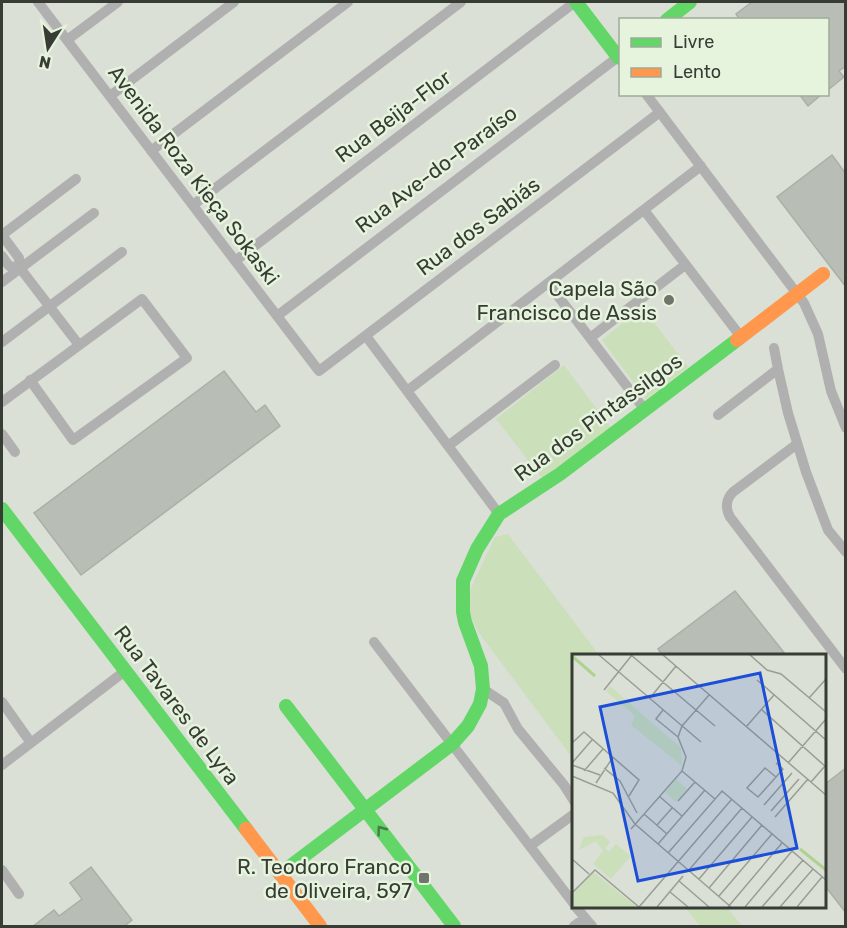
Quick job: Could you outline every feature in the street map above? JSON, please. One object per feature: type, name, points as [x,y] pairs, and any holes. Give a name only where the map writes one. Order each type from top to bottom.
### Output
[{"type":"street","name":"Avenida Roza Kieça Sokaski","points":[[38,2],[319,371]]},
{"type":"street","points":[[68,40],[118,2]]},
{"type":"street","points":[[110,96],[234,2]]},
{"type":"street","points":[[152,151],[348,2]]},
{"type":"street","points":[[193,205],[461,2]]},
{"type":"street","points":[[575,2],[619,56]]},
{"type":"street","name":"Rua Beija-Flor","points":[[235,261],[575,2]]},
{"type":"street","points":[[670,18],[690,2]]},
{"type":"street","name":"Rua Ave-do-Paraíso","points":[[277,316],[619,58]]},
{"type":"street","points":[[648,96],[798,293],[814,324],[831,391],[846,428]]},
{"type":"street","name":"Rua dos Sabiás","points":[[319,371],[660,112]]},
{"type":"street","points":[[407,391],[701,166]]},
{"type":"street","points":[[76,179],[2,235],[19,258],[20,268],[79,345]]},
{"type":"street","points":[[644,210],[741,337]]},
{"type":"street","points":[[2,282],[94,213]]},
{"type":"street","points":[[2,342],[122,252]]},
{"type":"street","points":[[2,256],[9,266],[20,268]]},
{"type":"street","points":[[590,338],[686,265]]},
{"type":"street","name":"Rua dos Pintassilgos","points":[[483,689],[481,666],[463,612],[463,581],[477,549],[499,514],[560,474],[823,274]]},
{"type":"street","points":[[548,283],[645,410]]},
{"type":"street","points":[[2,402],[30,380],[142,299],[187,358],[73,440],[30,380]]},
{"type":"street","points":[[366,336],[499,514]]},
{"type":"street","points":[[774,348],[797,444],[809,482],[828,530],[846,552]]},
{"type":"street","points":[[448,446],[555,365]]},
{"type":"street","points":[[718,415],[778,369]]},
{"type":"street","points":[[2,434],[15,452]]},
{"type":"street","points":[[797,444],[733,492],[727,501],[727,509],[730,517],[842,656],[846,669]]},
{"type":"street","name":"Rua Tavares de Lyra","points":[[2,508],[320,927]]},
{"type":"street","points":[[374,642],[572,901]]},
{"type":"street","points":[[2,765],[125,671]]},
{"type":"street","points":[[280,874],[452,744],[468,726],[480,704],[483,689],[504,704],[518,729],[572,798]]},
{"type":"street","points":[[2,702],[31,743]]},
{"type":"street","points":[[286,706],[454,927]]},
{"type":"street","points":[[530,846],[572,815]]},
{"type":"street","points":[[2,870],[19,894]]},
{"type":"street","points":[[574,927],[588,922],[577,907]]},
{"type":"green space","points":[[642,307],[688,367],[646,399],[602,340]]},
{"type":"green space","points":[[564,365],[611,428],[542,478],[496,419]]},
{"type":"green space","points":[[508,534],[598,654],[572,654],[572,757],[479,633],[469,614],[471,588],[495,537]]},
{"type":"green space","points":[[685,907],[727,907],[742,926],[700,926]]},
{"type":"building","points":[[752,2],[846,2],[846,66],[839,71],[844,77],[829,89],[829,18],[739,18],[736,14]]},
{"type":"building","points":[[800,96],[820,96],[808,106]]},
{"type":"building","points":[[832,155],[846,174],[846,287],[777,197]]},
{"type":"building","points":[[224,371],[256,412],[265,405],[280,426],[81,575],[34,513]]},
{"type":"building","points":[[735,591],[785,654],[661,654],[658,649]]},
{"type":"building","points":[[846,768],[846,913],[826,887],[826,783]]},
{"type":"building","points":[[91,867],[132,920],[123,927],[32,927],[54,910],[59,916],[82,899],[70,883]]},
{"type":"traffic: fast","points":[[576,2],[619,56]]},
{"type":"traffic: fast","points":[[670,18],[690,2]]},
{"type":"traffic: fast","points":[[280,874],[452,744],[468,726],[480,704],[483,689],[481,666],[463,612],[463,581],[477,549],[499,514],[560,474],[737,340]]},
{"type":"traffic: fast","points":[[2,509],[246,829]]},
{"type":"traffic: fast","points":[[286,706],[454,926]]},
{"type":"traffic: slow","points":[[737,340],[823,274]]},
{"type":"traffic: slow","points":[[246,829],[320,926]]},
{"type":"place","name":"Capela São Francisco de Assis","points":[[669,300]]},
{"type":"place","name":"R. Teodoro Franco de Oliveira, 597","points":[[424,878]]}]
